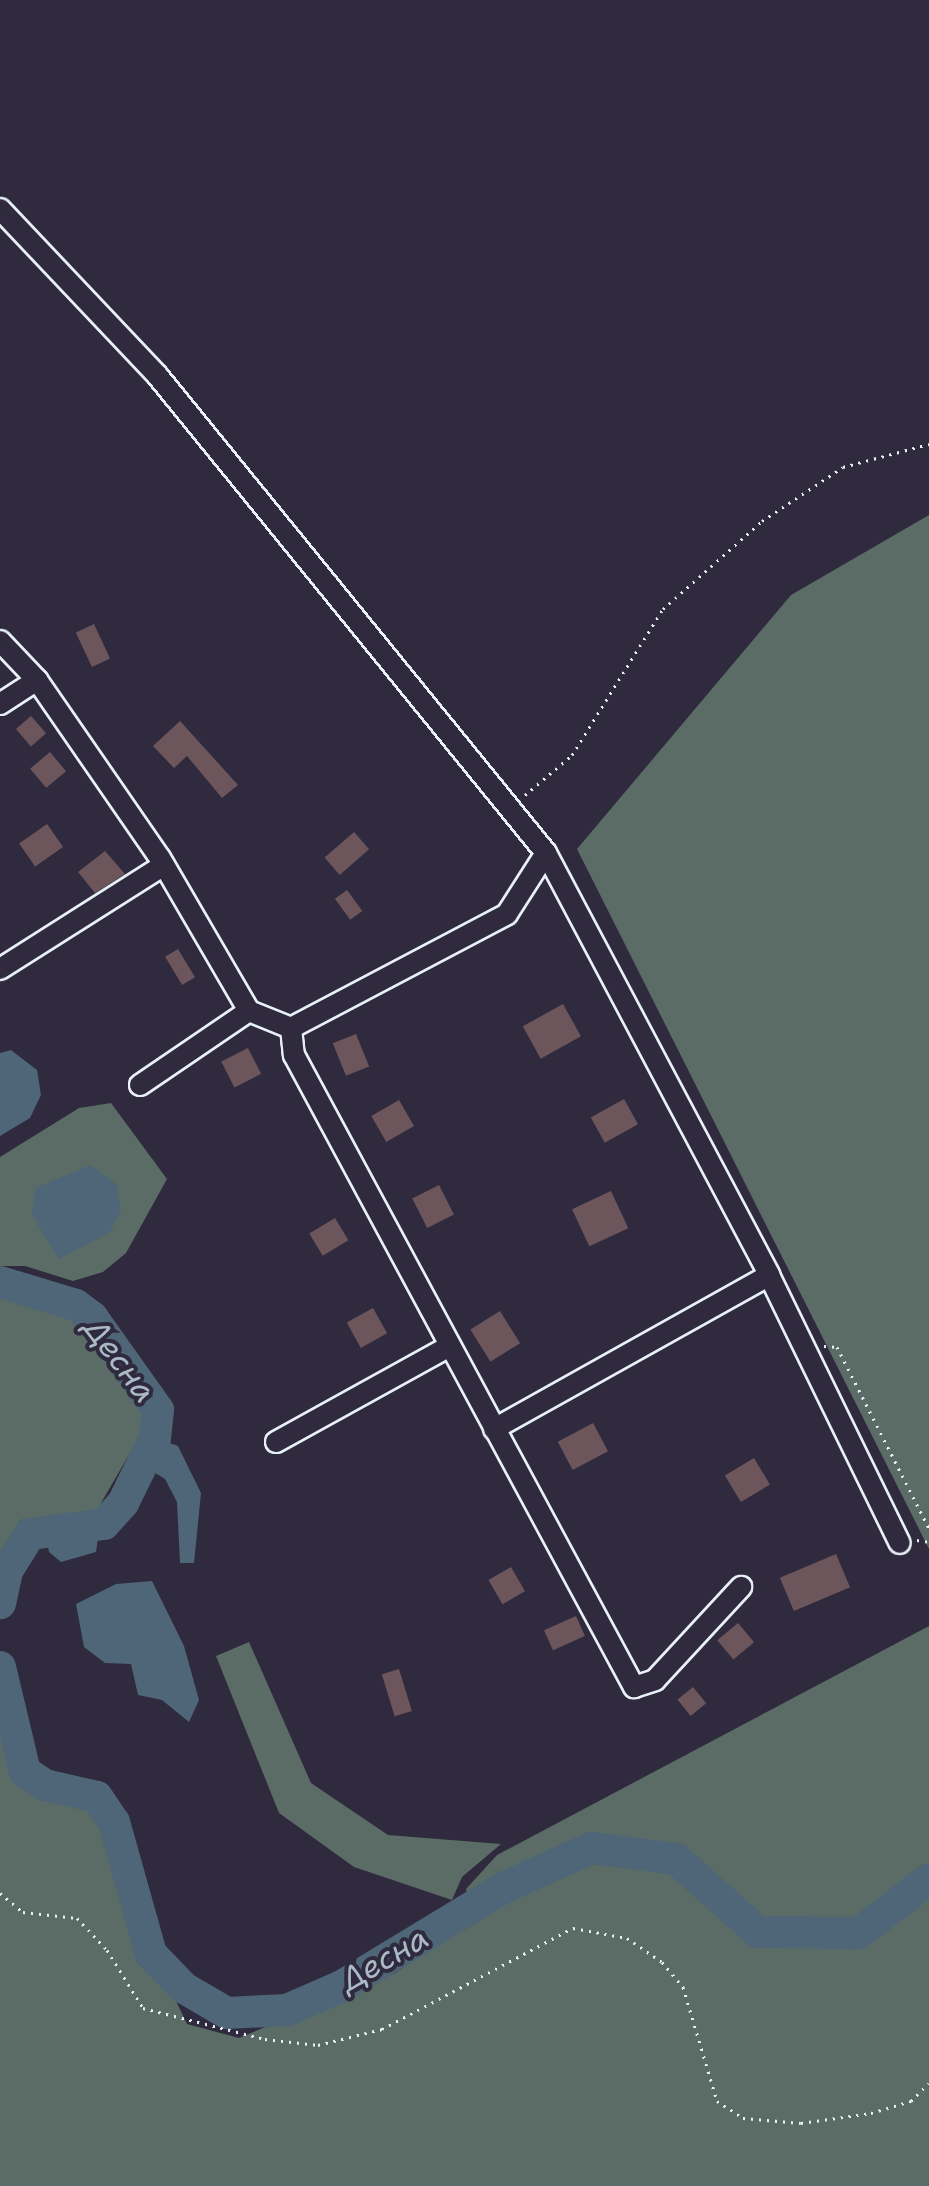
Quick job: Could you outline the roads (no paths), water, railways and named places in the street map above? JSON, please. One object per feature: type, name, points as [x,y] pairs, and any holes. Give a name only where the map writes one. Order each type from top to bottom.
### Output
[{"type":"street","points":[[2,215],[157,375],[546,853],[769,1275],[900,1543]]},
{"type":"street","points":[[0,641],[37,680],[164,865],[249,1011],[291,1028],[507,914],[546,853]]},
{"type":"street","points":[[0,704],[37,680]]},
{"type":"street","points":[[0,969],[164,865]]},
{"type":"street","points":[[140,1085],[249,1011]]},
{"type":"street","points":[[291,1028],[294,1055],[634,1687],[655,1680],[741,1587]]},
{"type":"street","points":[[494,1429],[769,1275]]},
{"type":"street","points":[[276,1442],[450,1346]]},
{"type":"water","points":[[11,1050],[37,1070],[41,1095],[30,1118],[0,1136],[0,1053]]},
{"type":"water","points":[[91,1165],[117,1185],[121,1210],[110,1232],[59,1259],[32,1215],[35,1188]]},
{"type":"water","points":[[155,1438],[178,1446],[201,1493],[194,1563],[180,1563],[177,1502],[165,1479],[142,1465]]},
{"type":"water","points":[[100,1524],[96,1552],[61,1562],[49,1552],[45,1532]]},
{"type":"water","points":[[152,1581],[184,1646],[199,1700],[189,1722],[162,1700],[138,1695],[131,1664],[105,1663],[84,1647],[76,1604],[116,1584]]},
{"type":"waterway","name":"Десна","points":[[0,1282],[76,1305],[92,1317],[158,1410],[155,1438],[123,1503],[104,1524],[30,1534],[7,1571],[0,1603]]},
{"type":"waterway","name":"Десна","points":[[0,1667],[25,1772],[45,1785],[97,1797],[114,1822],[151,1954],[184,1988],[227,2013],[287,2010],[342,1986],[503,1888],[591,1848],[676,1859],[758,1932],[859,1933],[929,1879]]}]
